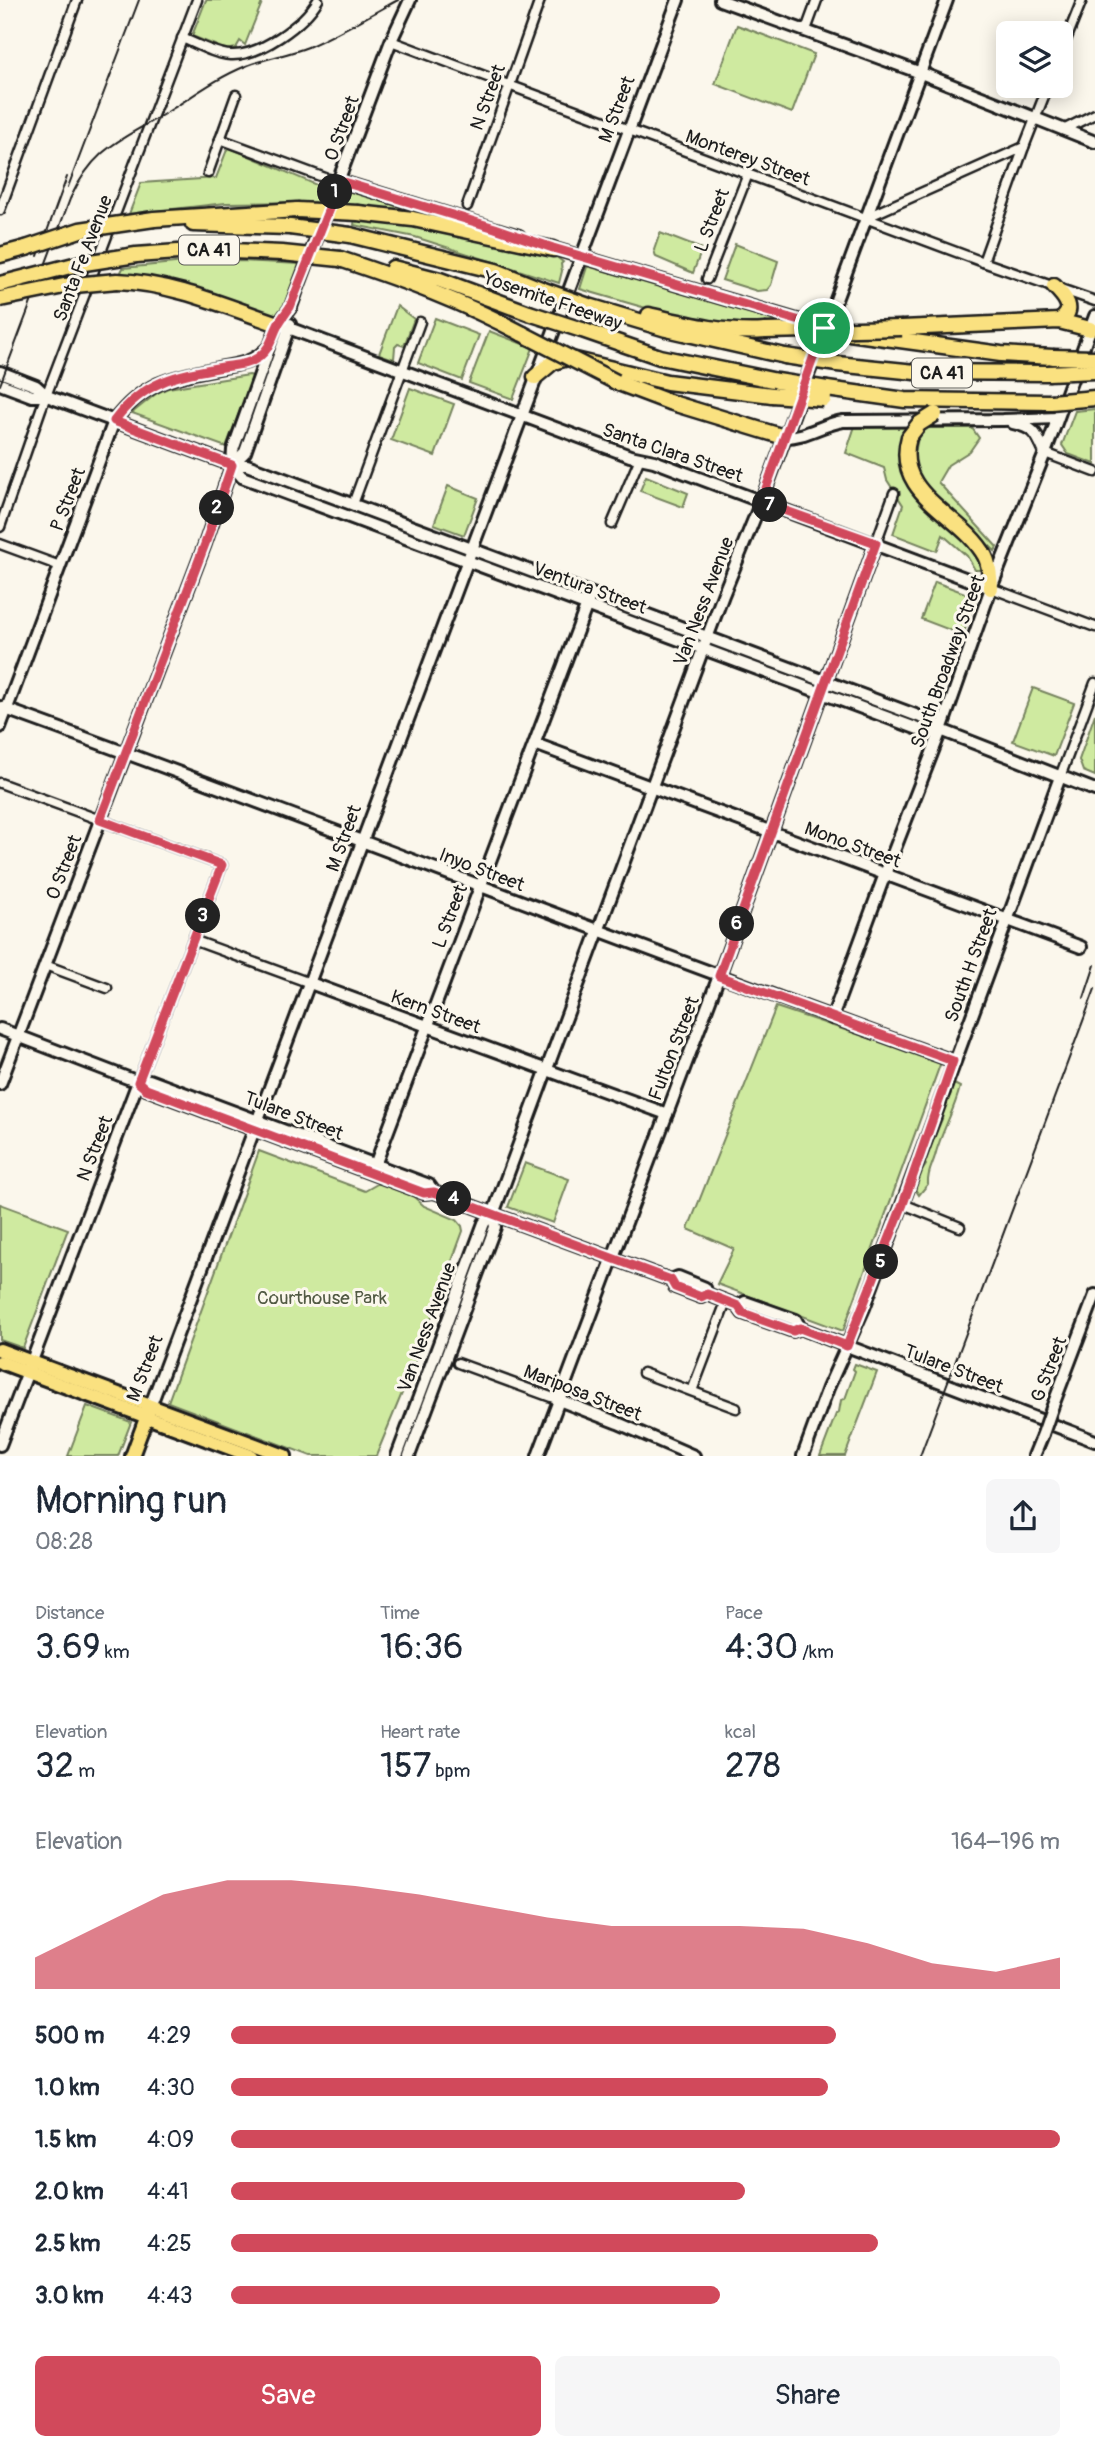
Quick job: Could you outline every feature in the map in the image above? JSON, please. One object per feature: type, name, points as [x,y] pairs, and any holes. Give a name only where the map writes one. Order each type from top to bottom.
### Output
[{"type":"highway","points":[[0,255],[80,230],[297,210],[413,219],[553,248]]},
{"type":"highway","name":"Yosemite Freeway","points":[[152,223],[290,227],[350,235],[496,271],[589,306],[666,329],[785,356],[915,372],[1095,371]]},
{"type":"highway","name":"Yosemite Freeway","points":[[0,284],[78,264],[206,250],[340,259],[403,270],[440,280],[660,357],[774,388]]},
{"type":"highway","points":[[340,259],[437,292],[616,382],[660,400],[784,437]]},
{"type":"highway","points":[[0,299],[64,286],[117,281],[171,288],[284,326]]},
{"type":"highway","points":[[1054,286],[1067,299],[1068,304],[1067,314],[1059,321]]},
{"type":"highway","points":[[589,306],[735,331],[902,328],[1059,321],[1093,323]]},
{"type":"highway","points":[[824,328],[853,335],[1001,354],[1095,358]]},
{"type":"highway","points":[[535,377],[553,362],[567,358],[667,382],[774,388]]},
{"type":"highway","name":"CA 41","points":[[774,388],[905,400],[1051,402],[1095,398]]},
{"type":"highway","points":[[991,588],[989,569],[983,552],[920,489],[911,478],[905,457],[909,438],[919,424],[935,414],[1002,400]]},
{"type":"main road","points":[[0,1350],[29,1366],[253,1450]]},
{"type":"main road","points":[[0,1362],[29,1366]]},
{"type":"main road","points":[[148,1411],[196,1436],[285,1456]]},
{"type":"main road","name":"M Street","points":[[132,1456],[148,1411]]},
{"type":"street","points":[[0,210],[77,0]]},
{"type":"street","name":"Santa Fe Avenue","points":[[0,527],[197,0]]},
{"type":"street","points":[[182,38],[224,54],[241,54],[287,32],[308,15],[318,0]]},
{"type":"street","name":"O Street","points":[[232,465],[245,452],[290,307],[391,41],[410,0]]},
{"type":"street","name":"N Street","points":[[467,206],[540,0]]},
{"type":"street","name":"M Street","points":[[148,1411],[678,0]]},
{"type":"street","points":[[720,0],[806,30],[1095,142]]},
{"type":"street","points":[[806,30],[817,0]]},
{"type":"street","name":"Van Ness Avenue","points":[[397,1456],[469,1260],[484,1223],[493,1214],[947,0]]},
{"type":"street","points":[[1073,22],[1082,0]]},
{"type":"street","name":"Monterey Street","points":[[391,41],[983,262],[1095,301]]},
{"type":"street","points":[[208,173],[236,95]]},
{"type":"street","points":[[983,262],[1043,98]]},
{"type":"street","points":[[1063,130],[1095,114]]},
{"type":"street","points":[[220,139],[328,179],[824,328]]},
{"type":"street","points":[[865,218],[1024,147]]},
{"type":"street","name":"L Street","points":[[707,279],[748,174]]},
{"type":"street","points":[[553,248],[569,249],[590,233]]},
{"type":"street","points":[[290,307],[299,324],[314,336]]},
{"type":"street","points":[[353,504],[420,322]]},
{"type":"street","name":"South Broadway Street","points":[[832,1018],[941,730],[991,588],[1093,323]]},
{"type":"street","name":"O Street","points":[[0,1084],[205,544],[232,465],[233,450],[271,345],[284,326]]},
{"type":"street","name":"Santa Clara Street","points":[[284,326],[521,416],[665,465],[876,543],[1095,627]]},
{"type":"street","name":"P Street","points":[[0,727],[3,708],[114,421],[143,391],[166,379],[245,364],[260,356],[271,345]]},
{"type":"street","points":[[245,364],[252,364],[261,373]]},
{"type":"street","name":"Ventura Street","points":[[0,372],[36,386],[47,396]]},
{"type":"street","name":"Ventura Street","points":[[0,384],[32,396],[47,396],[232,465],[247,465],[472,549],[703,650],[929,733],[941,730]]},
{"type":"street","points":[[784,437],[794,437],[843,421],[1057,418]]},
{"type":"street","points":[[1003,420],[1031,428],[1045,453],[1095,472]]},
{"type":"street","points":[[612,524],[640,458]]},
{"type":"street","name":"Ventura Street","points":[[232,465],[242,477],[468,561],[707,637],[934,722],[941,730],[1095,790]]},
{"type":"street","name":"Fulton Street","points":[[538,1456],[719,976],[894,494]]},
{"type":"street","points":[[0,544],[60,566]]},
{"type":"street","name":"L Street","points":[[373,1169],[589,598]]},
{"type":"street","name":"South H Street","points":[[803,1456],[903,1204],[953,1061],[1095,683]]},
{"type":"street","name":"Inyo Street","points":[[3,708],[953,1061]]},
{"type":"street","name":"Mono Street","points":[[536,744],[1081,947]]},
{"type":"street","points":[[0,783],[100,820]]},
{"type":"street","name":"N Street","points":[[0,1445],[222,865],[100,820]]},
{"type":"street","name":"Kern Street","points":[[193,940],[667,1114]]},
{"type":"street","points":[[45,965],[107,988]]},
{"type":"street","name":"Tulare Street","points":[[0,1029],[138,1082],[149,1080],[256,1125],[373,1169],[429,1185],[434,1192],[671,1280],[675,1287],[701,1297],[707,1294],[738,1306],[744,1301],[796,1320],[800,1328],[1095,1441]]},
{"type":"street","points":[[903,1204],[960,1227]]},
{"type":"street","name":"Van Ness Avenue","points":[[410,1456],[495,1227],[493,1214]]},
{"type":"street","points":[[465,1309],[461,1299],[466,1286],[469,1260]]},
{"type":"street","name":"G Street","points":[[1034,1456],[1095,1295]]},
{"type":"street","points":[[692,1391],[726,1302]]},
{"type":"street","name":"Mariposa Street","points":[[458,1363],[618,1423],[675,1452],[694,1456]]},
{"type":"street","points":[[643,1373],[737,1408]]},
{"type":"green space","points":[[206,0],[263,0],[245,45],[240,41],[236,48],[227,50],[192,36]]},
{"type":"green space","points":[[737,25],[814,54],[792,113],[715,84]]},
{"type":"green space","points":[[228,147],[326,189],[321,202],[226,203],[129,214],[141,183],[216,178]]},
{"type":"green space","points":[[350,189],[466,226],[377,208],[345,205]]},
{"type":"green space","points":[[355,218],[436,229],[555,256],[563,262],[559,283],[415,237],[354,225]]},
{"type":"green space","points":[[660,233],[702,249],[693,273],[656,257],[654,250]]},
{"type":"green space","points":[[735,244],[778,261],[767,290],[757,291],[722,280]]},
{"type":"green space","points":[[185,262],[300,264],[279,317],[195,287],[119,276],[123,268]]},
{"type":"green space","points":[[587,267],[797,327],[701,320],[656,311],[580,289]]},
{"type":"green space","points":[[397,306],[414,319],[404,346],[398,344],[395,347],[394,359],[379,354]]},
{"type":"green space","points":[[435,318],[479,335],[462,380],[418,363]]},
{"type":"green space","points":[[489,331],[533,348],[513,399],[469,383]]},
{"type":"green space","points":[[253,376],[226,447],[132,413],[157,393],[168,388]]},
{"type":"green space","points":[[410,388],[454,404],[435,456],[391,440]]},
{"type":"green space","points":[[1095,409],[1095,464],[1068,454],[1062,445],[1075,411]]},
{"type":"green space","points":[[856,423],[909,425],[901,462],[982,560],[980,570],[975,570],[967,556],[943,535],[937,551],[893,534],[903,505],[887,480],[884,468],[846,453]]},
{"type":"green space","points":[[926,428],[972,428],[979,438],[970,451],[948,465],[938,482],[997,547],[995,551],[921,482],[913,464],[918,437]]},
{"type":"green space","points":[[646,476],[688,493],[683,507],[640,491]]},
{"type":"green space","points":[[448,486],[478,498],[464,535],[434,524]]},
{"type":"green space","points":[[935,582],[976,597],[963,635],[921,619]]},
{"type":"green space","points":[[1033,688],[1074,703],[1054,756],[1013,741]]},
{"type":"green space","points":[[1095,714],[1095,776],[1083,771],[1079,760]]},
{"type":"green space","points":[[776,1007],[941,1062],[843,1331],[717,1284],[734,1249],[688,1229]]},
{"type":"green space","points":[[954,1084],[960,1087],[928,1176],[928,1184],[919,1195],[915,1189],[919,1175],[926,1165],[924,1162]]},
{"type":"green space","name":"Courthouse Park","points":[[259,1151],[365,1191],[379,1183],[413,1196],[424,1206],[457,1220],[462,1226],[463,1231],[415,1362],[376,1456],[311,1456],[168,1402]]},
{"type":"green space","points":[[525,1163],[569,1179],[553,1223],[508,1207]]},
{"type":"green space","points":[[0,1204],[68,1229],[23,1348],[0,1340]]},
{"type":"green space","points":[[855,1364],[877,1372],[845,1456],[820,1456],[839,1412],[841,1400],[845,1399]]},
{"type":"green space","points":[[87,1406],[131,1422],[118,1456],[68,1456]]},
{"type":"railway","points":[[68,187],[139,0]]},
{"type":"railway","points":[[0,385],[70,199],[80,180],[102,154],[126,136],[227,75],[254,63],[308,47],[398,0]]},
{"type":"railway","points":[[38,256],[67,177]]},
{"type":"railway","points":[[1084,998],[1095,965]]},
{"type":"railway","points":[[920,1456],[1095,989]]},
{"type":"route","points":[[340,181],[553,248],[824,328],[761,502],[876,543],[719,976],[953,1061],[903,1204],[847,1346],[800,1328],[793,1331],[743,1313],[738,1306],[707,1294],[701,1297],[675,1287],[671,1280],[434,1192],[424,1193],[146,1089],[138,1082],[222,865],[100,820],[205,544],[232,465],[114,421],[131,401],[166,379],[245,364],[260,356],[271,345],[278,324],[290,307],[340,181]]}]
